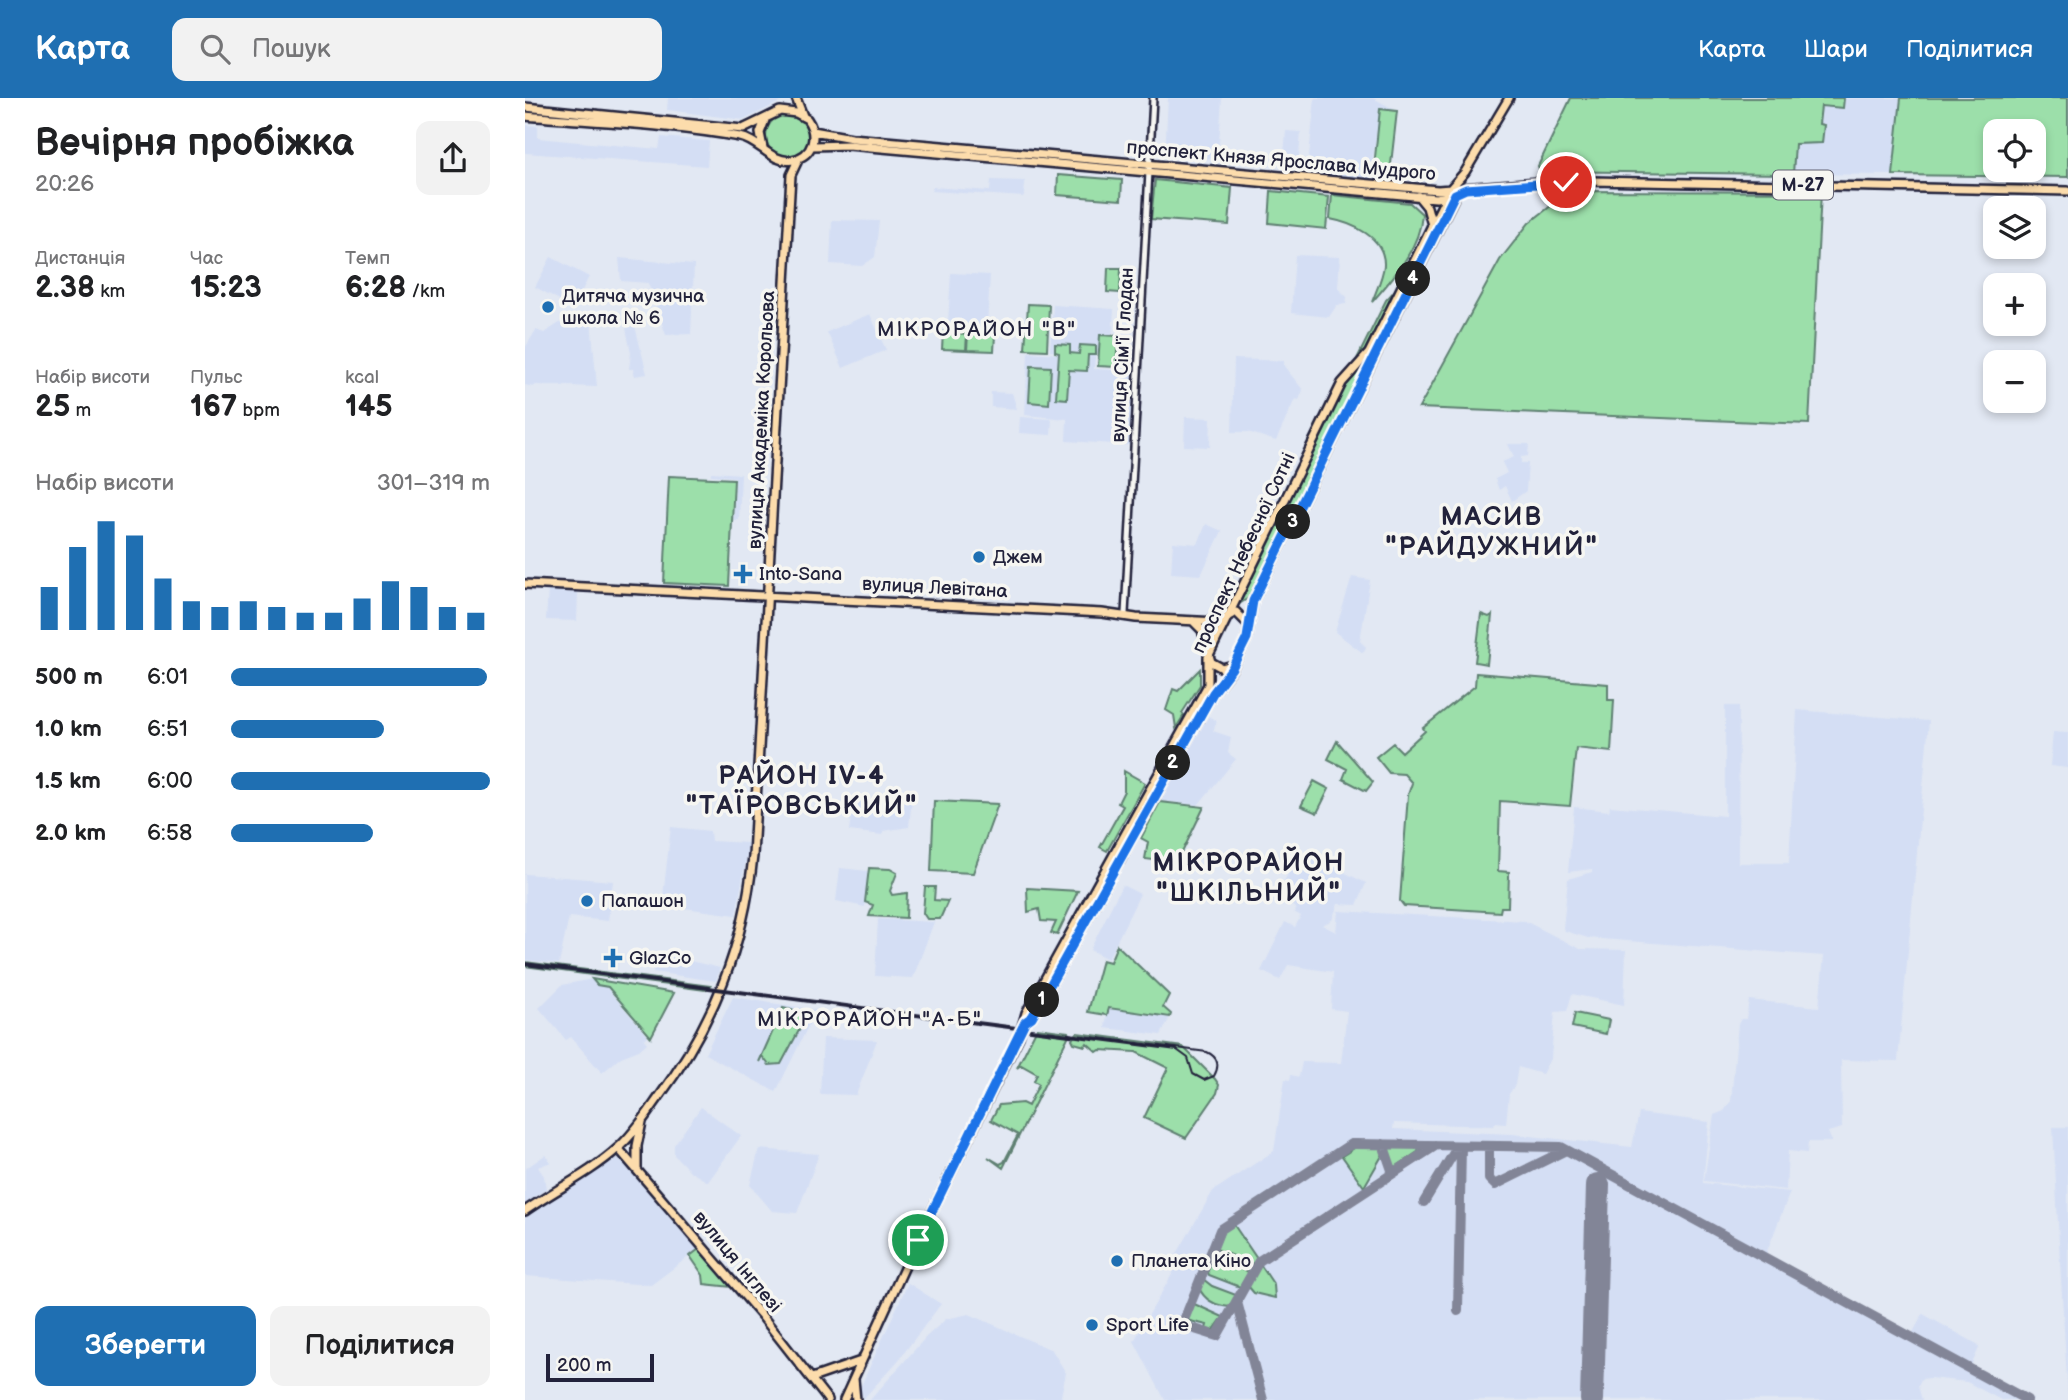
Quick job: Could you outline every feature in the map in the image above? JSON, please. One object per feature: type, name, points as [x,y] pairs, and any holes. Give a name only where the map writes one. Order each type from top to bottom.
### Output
[{"type":"main road","name":"проспект Небесної Сотні","points":[[1125,841],[1213,693],[1234,665],[1247,638],[1253,601],[1462,176],[1509,98]]},
{"type":"main road","points":[[525,107],[743,129],[783,111],[796,99],[813,131],[812,146],[799,158],[781,160]]},
{"type":"main road","points":[[783,111],[803,116]]},
{"type":"main road","points":[[525,116],[740,137],[781,160],[791,175]]},
{"type":"main road","points":[[765,120],[759,133],[765,150]]},
{"type":"main road","name":"проспект Князя Ярослава Мудрого","points":[[813,131],[1029,158]]},
{"type":"main road","name":"проспект Князя Ярослава Мудрого","points":[[812,146],[824,143],[1029,158],[1417,196],[1445,197],[1457,190]]},
{"type":"main road","name":"вулиця Академіка Корольова","points":[[525,1211],[618,1148],[643,1119],[683,1064],[708,1021],[725,984],[744,921],[753,856],[791,175],[799,158]]},
{"type":"main road","name":"проспект Князя Ярослава Мудрого","points":[[1150,169],[1457,190]]},
{"type":"main road","name":"М-27","points":[[1457,190],[1538,182],[1592,181],[2068,191]]},
{"type":"main road","points":[[1417,196],[1427,207],[1432,225]]},
{"type":"main road","name":"проспект Небесної Сотні","points":[[844,1400],[1025,1022],[1032,1017],[1044,996],[1208,685],[1208,657],[1342,383],[1369,353],[1445,197]]},
{"type":"main road","name":"вулиця Левітана","points":[[525,584],[1125,614],[1136,618],[1193,621],[1218,622],[1228,616]]},
{"type":"main road","points":[[1228,616],[1234,612],[1240,614],[1249,626]]},
{"type":"main road","points":[[1193,621],[1204,636],[1208,657],[1216,666],[1234,665]]},
{"type":"main road","points":[[637,1169],[637,1146],[643,1119]]},
{"type":"main road","name":"вулиця Інглезі","points":[[618,1148],[828,1400]]},
{"type":"main road","points":[[812,1378],[861,1361]]},
{"type":"main road","points":[[853,1378],[856,1400]]},
{"type":"street","name":"вулиця Сім'ї Глодан","points":[[1125,614],[1153,98]]},
{"type":"shaded area","points":[[668,98],[788,98],[744,120],[667,110]]},
{"type":"shaded area","points":[[1168,98],[1222,98],[1218,159],[1165,156]]},
{"type":"shaded area","points":[[1315,98],[1373,98],[1397,111],[1381,109],[1369,181],[1307,175]]},
{"type":"shaded area","points":[[1844,98],[1901,98],[1893,175],[1793,174],[1795,144],[1822,143],[1818,125],[1821,106],[1843,108]]},
{"type":"shaded area","points":[[525,125],[538,126],[538,138],[659,149],[661,137],[709,141],[707,166],[525,153]]},
{"type":"shaded area","points":[[1286,131],[1301,132],[1298,167],[1283,166]]},
{"type":"shaded area","points":[[991,180],[1025,181],[1024,197],[932,191],[932,187],[990,191]]},
{"type":"shaded area","points":[[832,220],[879,221],[875,257],[862,266],[830,264]]},
{"type":"shaded area","points":[[1295,255],[1340,257],[1338,288],[1347,297],[1346,304],[1337,305],[1329,317],[1291,313]]},
{"type":"shaded area","points":[[551,257],[589,277],[573,307],[535,287]]},
{"type":"shaded area","points":[[619,258],[694,265],[691,334],[666,335],[648,283],[621,281]]},
{"type":"shaded area","points":[[951,273],[990,275],[987,325],[948,323]]},
{"type":"shaded area","points":[[1053,305],[1114,309],[1111,355],[1050,351]]},
{"type":"shaded area","points":[[870,314],[886,350],[843,368],[827,332]]},
{"type":"shaded area","points":[[566,319],[591,321],[597,387],[525,385],[525,348],[536,330],[544,333]]},
{"type":"shaded area","points":[[635,326],[647,374],[635,376],[633,369],[629,369],[631,353],[626,328]]},
{"type":"shaded area","points":[[1028,352],[1095,356],[1094,369],[1134,371],[1130,445],[1066,441],[1067,419],[1025,415]]},
{"type":"shaded area","points":[[1234,359],[1284,361],[1284,366],[1303,390],[1299,400],[1295,399],[1276,441],[1248,432],[1232,432]]},
{"type":"shaded area","points":[[991,392],[1012,393],[1017,409],[991,407]]},
{"type":"shaded area","points":[[1020,417],[1052,419],[1051,435],[1019,433]]},
{"type":"shaded area","points":[[1185,417],[1211,418],[1210,447],[1184,446]]},
{"type":"shaded area","points":[[1508,444],[1529,444],[1528,456],[1521,457],[1521,463],[1528,463],[1526,491],[1512,501],[1505,486],[1499,490],[1495,479],[1507,473],[1502,462],[1514,457]]},
{"type":"shaded area","points":[[711,472],[741,474],[739,520],[733,520],[735,477],[711,475]]},
{"type":"shaded area","points":[[1206,524],[1222,531],[1201,575],[1171,573],[1173,542],[1198,544]]},
{"type":"shaded area","points":[[1352,577],[1370,580],[1360,641],[1366,647],[1363,653],[1335,632]]},
{"type":"shaded area","points":[[548,590],[578,592],[577,621],[546,620]]},
{"type":"shaded area","points":[[1725,706],[1739,706],[1738,863],[1789,863],[1797,710],[1929,721],[1898,1061],[1841,1060],[1842,1128],[1828,1132],[1832,1142],[1808,1142],[1807,1153],[1788,1151],[1786,1190],[1704,1181],[1714,1115],[1724,1111],[1731,1101],[1738,1024],[1741,1019],[1746,1019],[1749,1000],[1819,1007],[1824,956],[1588,938],[1563,928],[1568,879],[1592,872],[1592,869],[1568,872],[1574,807],[1609,811],[1610,806],[1725,816]]},
{"type":"shaded area","points":[[1208,716],[1217,721],[1213,731],[1231,737],[1228,753],[1236,759],[1198,805],[1159,801]]},
{"type":"shaded area","points":[[2053,732],[2068,733],[2068,768],[2050,766]]},
{"type":"shaded area","points":[[874,797],[912,798],[909,827],[883,831],[883,835],[849,831],[853,799],[874,800]]},
{"type":"shaded area","points":[[671,827],[710,831],[711,841],[749,843],[736,915],[662,905]]},
{"type":"shaded area","points":[[1300,851],[1366,883],[1357,905],[1338,904],[1332,920],[1322,925],[1336,932],[1338,911],[1525,921],[1580,949],[1626,950],[1624,1005],[1572,994],[1567,1011],[1555,1012],[1551,1057],[1542,1074],[1518,1067],[1515,1085],[1509,1094],[1506,1124],[1495,1123],[1494,1126],[1394,1123],[1393,1129],[1512,1134],[1632,1147],[1639,1113],[1709,1122],[1703,1183],[1790,1192],[1766,1254],[1912,1334],[1923,1314],[1977,1344],[1979,1348],[1971,1366],[2034,1400],[2001,1400],[1967,1382],[1930,1378],[1921,1379],[1918,1386],[1922,1400],[1165,1400],[1134,1341],[1179,1262],[1174,1259],[1213,1191],[1274,1151],[1285,1079],[1290,1080],[1291,1075],[1299,1077],[1302,1062],[1341,1063],[1347,1011],[1331,1009],[1333,972],[1288,965],[1280,980],[1261,971],[1285,922],[1295,927],[1301,916],[1294,912],[1296,908],[1276,897]]},
{"type":"shaded area","points":[[840,868],[868,871],[865,907],[836,901]]},
{"type":"shaded area","points":[[525,874],[613,881],[608,921],[569,917],[559,964],[525,960]]},
{"type":"shaded area","points":[[1122,885],[1140,894],[1108,959],[1090,950]]},
{"type":"shaded area","points":[[878,919],[934,922],[913,978],[875,976]]},
{"type":"shaded area","points":[[656,953],[720,968],[716,981],[653,972]]},
{"type":"shaded area","points":[[592,979],[597,985],[606,987],[648,1036],[644,1039],[647,1043],[639,1050],[621,1057],[602,1073],[571,1037],[566,1040],[539,1008],[562,985]]},
{"type":"shaded area","points":[[733,997],[816,1010],[776,1092],[705,1054]]},
{"type":"shaded area","points":[[1108,1008],[1170,1017],[1161,1035],[1105,1028]]},
{"type":"shaded area","points":[[823,1038],[877,1040],[856,1095],[820,1094]]},
{"type":"shaded area","points":[[701,1107],[741,1136],[708,1182],[691,1172],[674,1155],[674,1145]]},
{"type":"shaded area","points":[[2053,1127],[2068,1127],[2068,1396],[2060,1262]]},
{"type":"shaded area","points":[[759,1149],[819,1154],[797,1213],[772,1211],[750,1185]]},
{"type":"shaded area","points":[[545,1155],[551,1162],[538,1167],[544,1176],[546,1189],[525,1204],[525,1169]]},
{"type":"shaded area","points":[[620,1158],[699,1249],[651,1285],[525,1276],[525,1217],[612,1159]]},
{"type":"shaded area","points":[[908,1283],[941,1304],[897,1362],[863,1399],[860,1388]]},
{"type":"shaded area","points":[[969,1314],[1052,1350],[1066,1373],[1061,1396],[1064,1400],[870,1400],[926,1337],[946,1319]]},
{"type":"green space","points":[[1571,98],[1844,98],[1843,108],[1821,106],[1819,124],[1824,125],[1822,143],[1795,144],[1793,174],[1540,171],[1538,166]]},
{"type":"green space","points":[[1901,98],[2068,98],[2068,177],[2046,177],[2046,119],[1983,119],[1983,176],[1893,175]]},
{"type":"green space","points":[[1380,109],[1397,111],[1390,173],[1370,171],[1374,167]]},
{"type":"green space","points":[[788,114],[803,121],[810,136],[803,151],[788,158],[773,151],[766,136],[773,121]]},
{"type":"green space","points":[[1058,175],[1122,180],[1121,200],[1057,195]]},
{"type":"green space","points":[[1155,180],[1232,188],[1229,225],[1151,219]]},
{"type":"green space","points":[[1271,191],[1329,197],[1326,229],[1269,223]]},
{"type":"green space","points":[[1570,191],[1821,192],[1809,424],[1419,408],[1500,260],[1529,223]]},
{"type":"green space","points":[[1332,195],[1410,203],[1422,214],[1411,250],[1372,302],[1381,279],[1383,255],[1366,233],[1330,219]]},
{"type":"green space","points":[[1447,205],[1278,546],[1250,597],[1236,606],[1347,381],[1373,349]]},
{"type":"green space","points":[[1108,268],[1121,268],[1120,293],[1107,292]]},
{"type":"green space","points":[[1398,287],[1366,353],[1354,365],[1386,300]]},
{"type":"green space","points":[[1028,304],[1049,305],[1047,350],[1025,349]]},
{"type":"green space","points":[[943,332],[967,334],[966,350],[942,349]]},
{"type":"green space","points":[[968,334],[995,335],[994,351],[967,350]]},
{"type":"green space","points":[[1100,335],[1118,336],[1116,367],[1098,366]]},
{"type":"green space","points":[[1055,344],[1070,345],[1070,353],[1079,354],[1080,345],[1096,346],[1096,355],[1088,355],[1087,371],[1069,370],[1067,399],[1056,398],[1059,353],[1055,352]]},
{"type":"green space","points":[[1031,366],[1051,367],[1049,404],[1029,402]]},
{"type":"green space","points":[[669,476],[734,479],[729,586],[664,583]]},
{"type":"green space","points":[[1481,614],[1489,617],[1492,615],[1487,664],[1475,662]]},
{"type":"green space","points":[[1200,669],[1200,685],[1176,728],[1174,715],[1166,710],[1173,689],[1178,691]]},
{"type":"green space","points":[[1476,673],[1608,684],[1608,700],[1614,700],[1611,752],[1576,748],[1570,806],[1500,801],[1498,871],[1509,872],[1508,907],[1501,907],[1500,912],[1404,906],[1400,901],[1408,795],[1412,783],[1404,774],[1389,773],[1376,757],[1393,743],[1402,752],[1425,731],[1423,728],[1475,686]]},
{"type":"green space","points":[[1337,741],[1373,782],[1366,791],[1343,779],[1347,769],[1328,759]]},
{"type":"green space","points":[[1124,771],[1145,783],[1107,851],[1100,847],[1123,806],[1118,803],[1124,791]]},
{"type":"green space","points":[[1314,781],[1329,789],[1317,813],[1301,806]]},
{"type":"green space","points":[[934,801],[998,804],[973,873],[931,871]]},
{"type":"green space","points":[[1160,802],[1204,807],[1177,863],[1145,859],[1148,842],[1141,838]]},
{"type":"green space","points":[[869,868],[890,869],[897,873],[890,891],[892,895],[907,893],[906,918],[869,916],[873,905],[865,902]]},
{"type":"green space","points":[[925,887],[935,887],[934,900],[948,901],[940,919],[927,919],[923,913]]},
{"type":"green space","points":[[1027,888],[1078,891],[1057,935],[1051,933],[1056,922],[1041,921],[1039,909],[1028,912]]},
{"type":"green space","points":[[1117,945],[1169,995],[1163,1007],[1171,1014],[1170,1017],[1109,1008],[1107,1015],[1088,1012],[1102,960],[1110,962]]},
{"type":"green space","points":[[525,962],[710,986],[705,990],[525,966]]},
{"type":"green space","points":[[592,979],[674,993],[651,1037],[608,987],[597,985]]},
{"type":"green space","points":[[783,1008],[800,1012],[803,1023],[781,1064],[769,1065],[762,1056],[759,1062]]},
{"type":"green space","points":[[1575,1013],[1609,1020],[1606,1034],[1572,1027]]},
{"type":"green space","points":[[1037,1028],[1068,1032],[1069,1035],[1003,1168],[988,1157],[1000,1164],[1004,1162],[1018,1135],[991,1120],[999,1105],[1022,1103],[1028,1106],[1039,1084],[1034,1081],[1037,1074],[1021,1065],[1017,1068]]},
{"type":"green space","points":[[1077,1033],[1183,1047],[1215,1079],[1219,1085],[1217,1093],[1186,1138],[1144,1118],[1168,1068],[1136,1052],[1097,1052],[1087,1043],[1085,1046],[1074,1043],[1072,1039]]},
{"type":"green space","points":[[1356,1147],[1381,1147],[1383,1154],[1364,1187],[1342,1156]]},
{"type":"green space","points":[[1391,1147],[1422,1149],[1394,1168],[1388,1150]]},
{"type":"green space","points":[[1234,1225],[1257,1259],[1253,1264],[1216,1249],[1223,1232]]},
{"type":"green space","points":[[699,1249],[732,1287],[704,1284],[703,1275],[690,1256]]},
{"type":"green space","points":[[1211,1258],[1249,1272],[1240,1287],[1209,1275],[1207,1269]]},
{"type":"green space","points":[[1260,1264],[1274,1285],[1275,1298],[1254,1293],[1248,1286]]},
{"type":"green space","points":[[1203,1279],[1212,1286],[1236,1295],[1230,1307],[1216,1304],[1205,1296],[1199,1288]]},
{"type":"green space","points":[[1192,1303],[1223,1317],[1213,1331],[1206,1329],[1207,1325],[1186,1320]]},
{"type":"taxiway","points":[[1435,1146],[1259,1261],[1217,1336],[1182,1325],[1220,1230],[1351,1144],[1561,1147],[2027,1400]]},
{"type":"taxiway","points":[[1383,1144],[1393,1173]]},
{"type":"taxiway","points":[[1424,1202],[1458,1146]]},
{"type":"taxiway","points":[[1458,1311],[1461,1146]]},
{"type":"taxiway","points":[[1489,1146],[1489,1179],[1495,1185],[1566,1150]]},
{"type":"taxiway","points":[[1237,1302],[1263,1400]]},
{"type":"runway","points":[[1592,1400],[1598,1185]]},
{"type":"tram line","points":[[525,963],[1207,1052],[1216,1059],[1217,1069],[1214,1076],[1204,1080],[1193,1074],[1188,1058],[1177,1050],[525,965]]},
{"type":"place","name":"Дитяча музична школа № 6","points":[[548,307]]},
{"type":"place","name":"Джем","points":[[979,557]]},
{"type":"place","name":"Into-Sana","points":[[743,574]]},
{"type":"place","name":"Папашон","points":[[587,901]]},
{"type":"place","name":"GlazCo","points":[[613,958]]},
{"type":"place","name":"Планета Кіно","points":[[1117,1261]]},
{"type":"place","name":"Sport Life","points":[[1092,1325]]},
{"type":"district","name":"МІКРОРАЙОН \"В\"","points":[[977,329]]},
{"type":"district","name":"МАСИВ \"РАЙДУЖНИЙ\"","points":[[1492,532]]},
{"type":"district","name":"РАЙОН IV-4 \"ТАЇРОВСЬКИЙ\"","points":[[802,791]]},
{"type":"district","name":"МІКРОРАЙОН \"ШКІЛЬНИЙ\"","points":[[1249,878]]},
{"type":"district","name":"МІКРОРАЙОН \"А-Б\"","points":[[870,1019]]},
{"type":"route","points":[[918,1240],[1025,1022],[1032,1017],[1213,693],[1232,668],[1247,638],[1253,601],[1455,194],[1466,189],[1566,182]]}]
